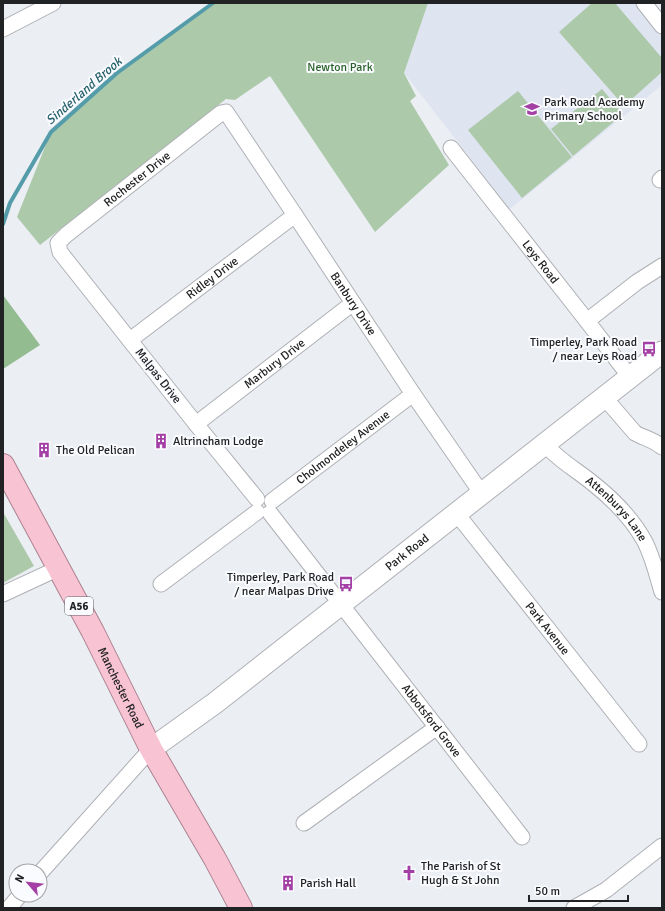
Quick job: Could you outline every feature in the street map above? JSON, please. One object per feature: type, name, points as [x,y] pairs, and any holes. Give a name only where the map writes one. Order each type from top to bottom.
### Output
[{"type":"highway","name":"Manchester Road","points":[[3,465],[93,632],[151,749],[215,858],[241,908]]},
{"type":"main road","name":"Park Road","points":[[151,749],[215,703],[662,352]]},
{"type":"street","points":[[3,29],[53,3]]},
{"type":"street","points":[[644,3],[662,26]]},
{"type":"street","name":"Banbury Drive","points":[[226,112],[296,215],[413,394],[482,494]]},
{"type":"street","name":"Rochester Drive","points":[[60,252],[58,243],[66,235],[222,113],[226,112]]},
{"type":"street","name":"Leys Road","points":[[451,148],[630,377]]},
{"type":"street","name":"Ridley Drive","points":[[130,340],[296,215]]},
{"type":"street","name":"Malpas Drive","points":[[60,252],[341,604]]},
{"type":"street","points":[[587,321],[637,282],[662,266]]},
{"type":"street","name":"Marbury Drive","points":[[196,424],[353,303]]},
{"type":"street","name":"Cholmondeley Avenue","points":[[161,584],[413,394]]},
{"type":"street","points":[[604,397],[635,433],[650,439],[662,447]]},
{"type":"street","name":"Attenburys Lane","points":[[545,444],[564,462],[607,494],[631,522],[645,542],[653,561],[662,592]]},
{"type":"street","name":"Park Avenue","points":[[456,514],[639,744]]},
{"type":"street","points":[[3,594],[59,568]]},
{"type":"street","name":"Abbotsford Grove","points":[[341,604],[522,837]]},
{"type":"street","points":[[304,823],[437,727]]},
{"type":"street","points":[[48,864],[151,749]]},
{"type":"street","points":[[574,908],[606,890],[662,846]]},
{"type":"shaded area","name":"Park Road Academy Primary School","points":[[428,3],[644,3],[662,26],[662,85],[510,209],[404,73]]},
{"type":"green space","name":"Newton Park","points":[[213,3],[428,3],[404,73],[416,96],[410,101],[449,165],[375,232],[270,76],[235,100],[226,99],[40,245],[17,217],[51,132],[117,73]]},
{"type":"green space","points":[[592,3],[615,3],[662,58],[662,72],[624,106],[559,32]]},
{"type":"green space","points":[[602,89],[623,114],[573,156],[551,129]]},
{"type":"green space","points":[[518,91],[572,157],[522,198],[468,130]]},
{"type":"green space","points":[[3,295],[40,345],[3,369]]},
{"type":"green space","points":[[3,512],[34,566],[3,583]]},
{"type":"waterway","name":"Sinderland Brook","points":[[3,224],[10,203],[51,132],[117,73],[213,3]]},
{"type":"place","name":"Park Road Academy Primary School","points":[[532,109]]},
{"type":"place","name":"Timperley, Park Road / near Leys Road","points":[[649,349]]},
{"type":"place","name":"Altrincham Lodge","points":[[161,441]]},
{"type":"place","name":"The Old Pelican","points":[[44,450]]},
{"type":"place","name":"Timperley, Park Road / near Malpas Drive","points":[[346,584]]},
{"type":"place","name":"The Parish of St Hugh & St John","points":[[409,873]]},
{"type":"place","name":"Parish Hall","points":[[288,883]]}]
